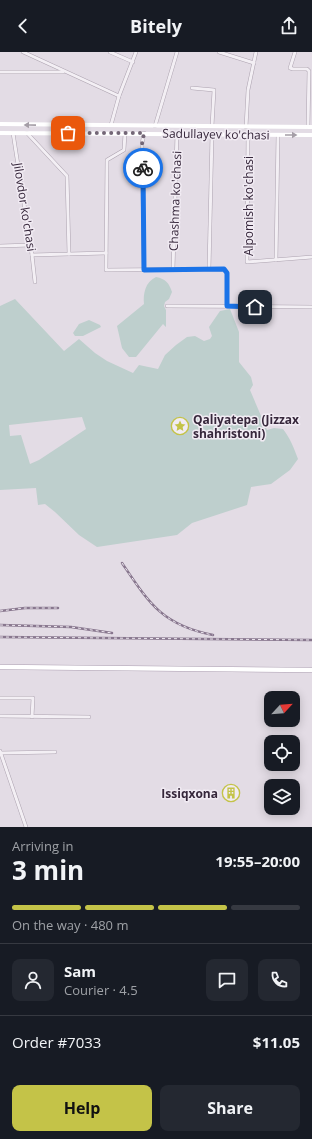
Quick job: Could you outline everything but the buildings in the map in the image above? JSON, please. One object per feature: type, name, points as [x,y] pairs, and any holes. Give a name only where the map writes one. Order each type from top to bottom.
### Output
[{"type":"main road","name":"Sadullayev ko'chasi","points":[[0,124],[310,127]]},
{"type":"main road","name":"Sadullayev ko'chasi","points":[[0,133],[312,135]]},
{"type":"main road","points":[[0,667],[312,670]]},
{"type":"street","points":[[23,52],[119,96]]},
{"type":"street","points":[[110,52],[133,62]]},
{"type":"street","points":[[111,126],[119,96],[136,52]]},
{"type":"street","points":[[155,126],[177,52]]},
{"type":"street","points":[[219,52],[254,63]]},
{"type":"street","points":[[246,127],[248,90],[256,52]]},
{"type":"street","points":[[295,52],[290,68],[307,69],[309,71],[310,127]]},
{"type":"street","points":[[0,72],[65,72]]},
{"type":"street","points":[[192,88],[214,90],[212,126]]},
{"type":"street","name":"Jilovdor ko'chasi","points":[[13,133],[31,245],[35,282]]},
{"type":"street","points":[[26,133],[68,176],[69,254]]},
{"type":"street","points":[[124,133],[124,150],[107,160],[106,270],[224,269],[227,273],[227,306]]},
{"type":"street","points":[[144,133],[142,144],[144,270]]},
{"type":"street","name":"Chashma ko'chasi","points":[[173,269],[177,134]]},
{"type":"street","points":[[209,269],[212,134]]},
{"type":"street","name":"Alpomish ko'chasi","points":[[248,135],[247,262],[312,257]]},
{"type":"street","points":[[276,260],[278,135]]},
{"type":"street","points":[[0,246],[31,245]]},
{"type":"street","points":[[32,255],[106,253]]},
{"type":"street","points":[[167,306],[312,307]]},
{"type":"street","points":[[0,698],[33,698],[32,717]]},
{"type":"street","points":[[0,716],[90,717]]},
{"type":"street","points":[[26,827],[0,752],[55,752]]},
{"type":"shaded area","points":[[156,277],[167,282],[172,292],[164,306],[166,310],[166,327],[163,324],[136,357],[129,357],[122,348],[117,326],[144,304],[144,296],[147,285]]},
{"type":"shaded area","name":"Qaliyatepa (Jizzax shahristoni)","points":[[15,299],[64,351],[79,339],[107,361],[133,373],[139,365],[158,369],[165,355],[187,337],[195,336],[204,341],[210,339],[212,336],[209,327],[220,311],[230,309],[239,332],[239,362],[251,377],[253,385],[250,390],[267,430],[274,428],[283,429],[292,443],[298,459],[290,470],[271,484],[251,487],[247,505],[192,523],[177,535],[97,547],[79,535],[45,504],[38,505],[36,488],[0,490],[0,306]],"holes":[[[82,417],[86,429],[39,460],[30,464],[21,435],[10,436],[9,425]]]},
{"type":"shaded area","points":[[89,320],[100,325],[101,327],[83,336],[75,336],[73,333],[79,324]]},
{"type":"railway","points":[[122,563],[140,590],[158,610],[181,625],[196,631],[213,635]]},
{"type":"railway","points":[[0,611],[25,608],[58,608]]},
{"type":"railway","points":[[0,625],[71,627],[112,633]]},
{"type":"railway","points":[[0,637],[312,640]]},
{"type":"way so far","points":[[68,133],[144,133],[142,144],[143,168]]},
{"type":"place","name":"Qaliyatepa (Jizzax shahristoni)","points":[[180,426]]},
{"type":"place","name":"Issiqxona","points":[[231,793]]},
{"type":"route","points":[[143,168],[144,270],[224,269],[227,273],[227,306],[255,307]]}]
